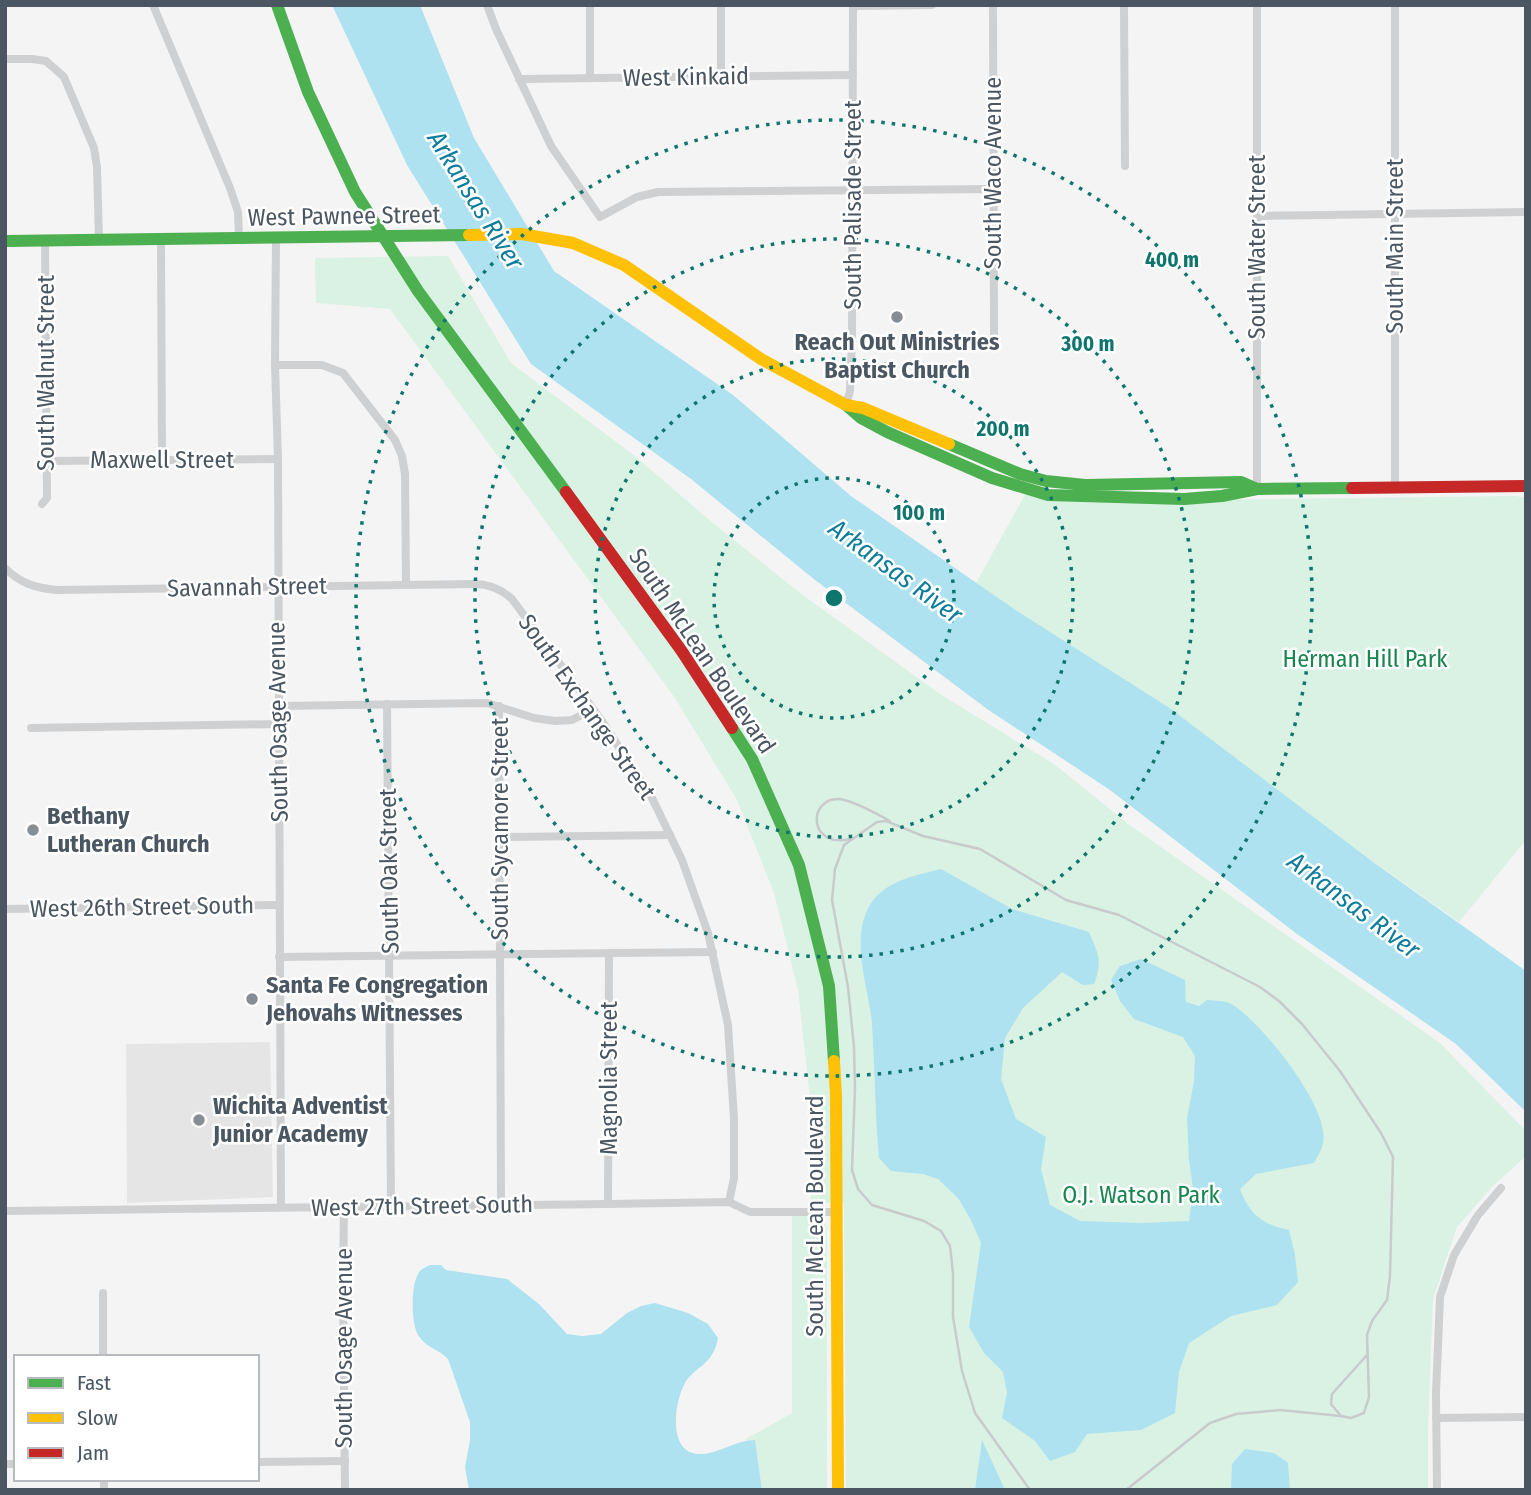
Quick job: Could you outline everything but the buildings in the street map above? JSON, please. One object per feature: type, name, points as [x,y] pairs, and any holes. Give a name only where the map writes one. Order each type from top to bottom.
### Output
[{"type":"main road","name":"South McLean Boulevard","points":[[277,5],[308,92],[355,192],[418,291],[681,650],[752,759],[799,864],[829,986],[836,1096],[838,1490]]},
{"type":"main road","name":"West Pawnee Street","points":[[5,241],[522,234],[573,243],[624,265],[761,359],[846,405],[858,419],[943,457],[1043,494],[1137,498],[1235,496],[1257,489],[1526,486]]},
{"type":"street","points":[[153,5],[230,188],[238,212],[239,238]]},
{"type":"street","points":[[590,5],[590,78]]},
{"type":"street","points":[[721,5],[721,76]]},
{"type":"street","points":[[853,6],[932,5]]},
{"type":"street","name":"South Waco Avenue","points":[[993,5],[994,340]]},
{"type":"street","points":[[1124,5],[1125,166]]},
{"type":"street","name":"South Water Street","points":[[1257,5],[1257,489]]},
{"type":"street","name":"South Main Street","points":[[1395,5],[1395,487]]},
{"type":"street","name":"South Palisade Street","points":[[846,405],[850,392],[852,338],[853,6]]},
{"type":"street","points":[[489,8],[551,146],[600,217],[637,197],[658,192],[993,189]]},
{"type":"street","points":[[5,59],[39,59],[51,64],[64,77],[93,148],[97,167],[99,240]]},
{"type":"street","name":"West Kinkaid","points":[[519,79],[853,75]]},
{"type":"street","points":[[1256,216],[1526,212]]},
{"type":"street","name":"South Osage Avenue","points":[[276,237],[281,1207]]},
{"type":"street","points":[[161,239],[162,460]]},
{"type":"street","name":"South Walnut Street","points":[[42,504],[47,498],[46,240]]},
{"type":"street","points":[[275,365],[322,365],[343,373],[395,440],[402,456],[405,474],[407,585]]},
{"type":"street","name":"Maxwell Street","points":[[47,461],[278,459]]},
{"type":"street","name":"Savannah Street","points":[[5,568],[25,584],[47,589],[482,584],[494,587]]},
{"type":"street","name":"South Exchange Street","points":[[494,587],[512,599],[593,709],[652,797],[682,860],[708,933],[728,1025],[734,1119],[734,1178],[729,1202]]},
{"type":"street","points":[[278,706],[478,703],[555,721],[572,720],[593,709]]},
{"type":"street","name":"South Oak Street","points":[[387,704],[391,1206]]},
{"type":"street","name":"South Sycamore Street","points":[[499,706],[501,1205]]},
{"type":"street","points":[[31,728],[278,724]]},
{"type":"street","points":[[500,837],[670,835]]},
{"type":"street","name":"West 26th Street South","points":[[5,909],[279,905]]},
{"type":"street","points":[[279,957],[713,952]]},
{"type":"street","name":"Magnolia Street","points":[[608,1204],[609,953]]},
{"type":"street","points":[[1437,1490],[1436,1418],[1440,1297],[1454,1255],[1478,1215],[1501,1188]]},
{"type":"street","name":"West 27th Street South","points":[[5,1211],[679,1201],[729,1202],[750,1212],[837,1212]]},
{"type":"street","name":"South Osage Avenue","points":[[344,1206],[342,1288],[345,1490]]},
{"type":"street","points":[[103,1293],[103,1355]]},
{"type":"street","points":[[1436,1418],[1526,1417]]},
{"type":"street","points":[[259,1462],[345,1461]]},
{"type":"shaded area","name":"Wichita Adventist Junior Academy","points":[[270,1042],[273,1197],[127,1203],[126,1044]]},
{"type":"green space","name":"O.J. Watson Park","points":[[448,256],[511,363],[635,456],[800,593],[940,694],[1054,764],[1131,826],[1440,1043],[1526,1131],[1526,1156],[1494,1185],[1457,1227],[1433,1299],[1428,1490],[846,1490],[844,1203],[811,1203],[810,1098],[798,990],[774,893],[737,800],[675,698],[390,309],[316,303],[315,258]]},
{"type":"green space","name":"Herman Hill Park","points":[[1025,495],[1106,501],[1526,498],[1526,840],[1459,922],[976,583]]},
{"type":"green space","points":[[792,1216],[816,1218],[827,1227],[827,1490],[762,1490],[755,1441],[744,1440],[792,1413]]},
{"type":"water","name":"Arkansas River","points":[[332,5],[420,5],[474,138],[554,271],[733,395],[851,496],[1017,611],[1171,709],[1373,862],[1526,971],[1526,1112],[1456,1044],[1297,934],[1110,790],[987,709],[815,580],[691,479],[531,364],[407,165]]},
{"type":"water","points":[[941,869],[1012,909],[1089,932],[1097,952],[1099,963],[1094,984],[1083,985],[1062,972],[1023,1008],[1005,1038],[1001,1079],[1016,1119],[1046,1137],[1041,1169],[1050,1205],[1080,1221],[1189,1221],[1193,1188],[1187,1118],[1194,1081],[1195,1056],[1183,1037],[1134,1019],[1120,1001],[1111,980],[1120,966],[1141,959],[1185,980],[1186,1002],[1199,1006],[1207,1000],[1224,1001],[1246,1015],[1292,1068],[1306,1089],[1323,1128],[1323,1143],[1314,1163],[1256,1174],[1240,1189],[1248,1206],[1258,1217],[1271,1225],[1289,1230],[1298,1282],[1277,1305],[1231,1316],[1189,1343],[1179,1372],[1175,1413],[1141,1430],[1087,1434],[1075,1452],[1050,1461],[1035,1441],[1002,1418],[1007,1392],[1003,1372],[984,1353],[969,1327],[981,1243],[971,1220],[958,1198],[938,1179],[923,1174],[891,1171],[879,1158],[872,1024],[861,954],[862,926],[872,902],[888,887]]},
{"type":"water","points":[[430,1265],[507,1279],[539,1304],[567,1334],[601,1334],[627,1313],[655,1303],[688,1313],[708,1324],[718,1338],[712,1355],[684,1385],[676,1414],[678,1436],[681,1445],[698,1454],[755,1440],[762,1490],[469,1490],[465,1467],[470,1422],[448,1359],[421,1339],[414,1322],[414,1284],[420,1271]]},
{"type":"water","points":[[982,1440],[1005,1490],[975,1490]]},
{"type":"water","points":[[1245,1449],[1274,1453],[1288,1463],[1290,1490],[1231,1490],[1232,1464]]},
{"type":"railway","points":[[850,839],[836,840],[826,837],[820,831],[817,814],[828,801],[850,801],[890,821]]},
{"type":"railway","points":[[1030,1490],[975,1413],[962,1371],[953,1317],[950,1246],[941,1231],[924,1221],[872,1205],[858,1189],[852,1170],[854,1047],[848,987],[832,900],[835,869],[844,845],[877,822],[886,821],[923,836],[980,849],[1066,900],[1119,915],[1260,987],[1302,1024],[1340,1071],[1381,1133],[1393,1157],[1390,1276],[1387,1300],[1372,1321],[1367,1335],[1369,1397],[1364,1413],[1351,1418],[1341,1416],[1331,1404],[1332,1394],[1367,1355]]},
{"type":"railway","points":[[1126,1490],[1210,1423],[1236,1414],[1280,1410],[1341,1416]]},
{"type":"traffic: fast","points":[[277,5],[308,92],[355,192],[418,291],[566,492]]},
{"type":"traffic: fast","points":[[5,241],[469,235]]},
{"type":"traffic: fast","points":[[846,405],[861,418],[887,432],[992,478],[1048,495],[1184,499],[1222,496],[1257,489],[1352,488]]},
{"type":"traffic: fast","points":[[949,444],[1020,474],[1046,481],[1085,485],[1241,482],[1257,489]]},
{"type":"traffic: fast","points":[[732,728],[752,759],[799,865],[829,986],[834,1061]]},
{"type":"traffic: slow","points":[[469,235],[522,234],[573,243],[624,265],[761,359],[846,405],[863,408],[949,444]]},
{"type":"traffic: slow","points":[[834,1061],[838,1490]]},
{"type":"traffic: jam","points":[[1352,488],[1526,486]]},
{"type":"traffic: jam","points":[[566,492],[681,650],[732,728]]},
{"type":"place","name":"Reach Out Ministries Baptist Church","points":[[897,317]]},
{"type":"place","name":"Bethany Lutheran Church","points":[[33,830]]},
{"type":"place","name":"Santa Fe Congregation Jehovahs Witnesses","points":[[252,999]]},
{"type":"place","name":"Wichita Adventist Junior Academy","points":[[199,1120]]}]
